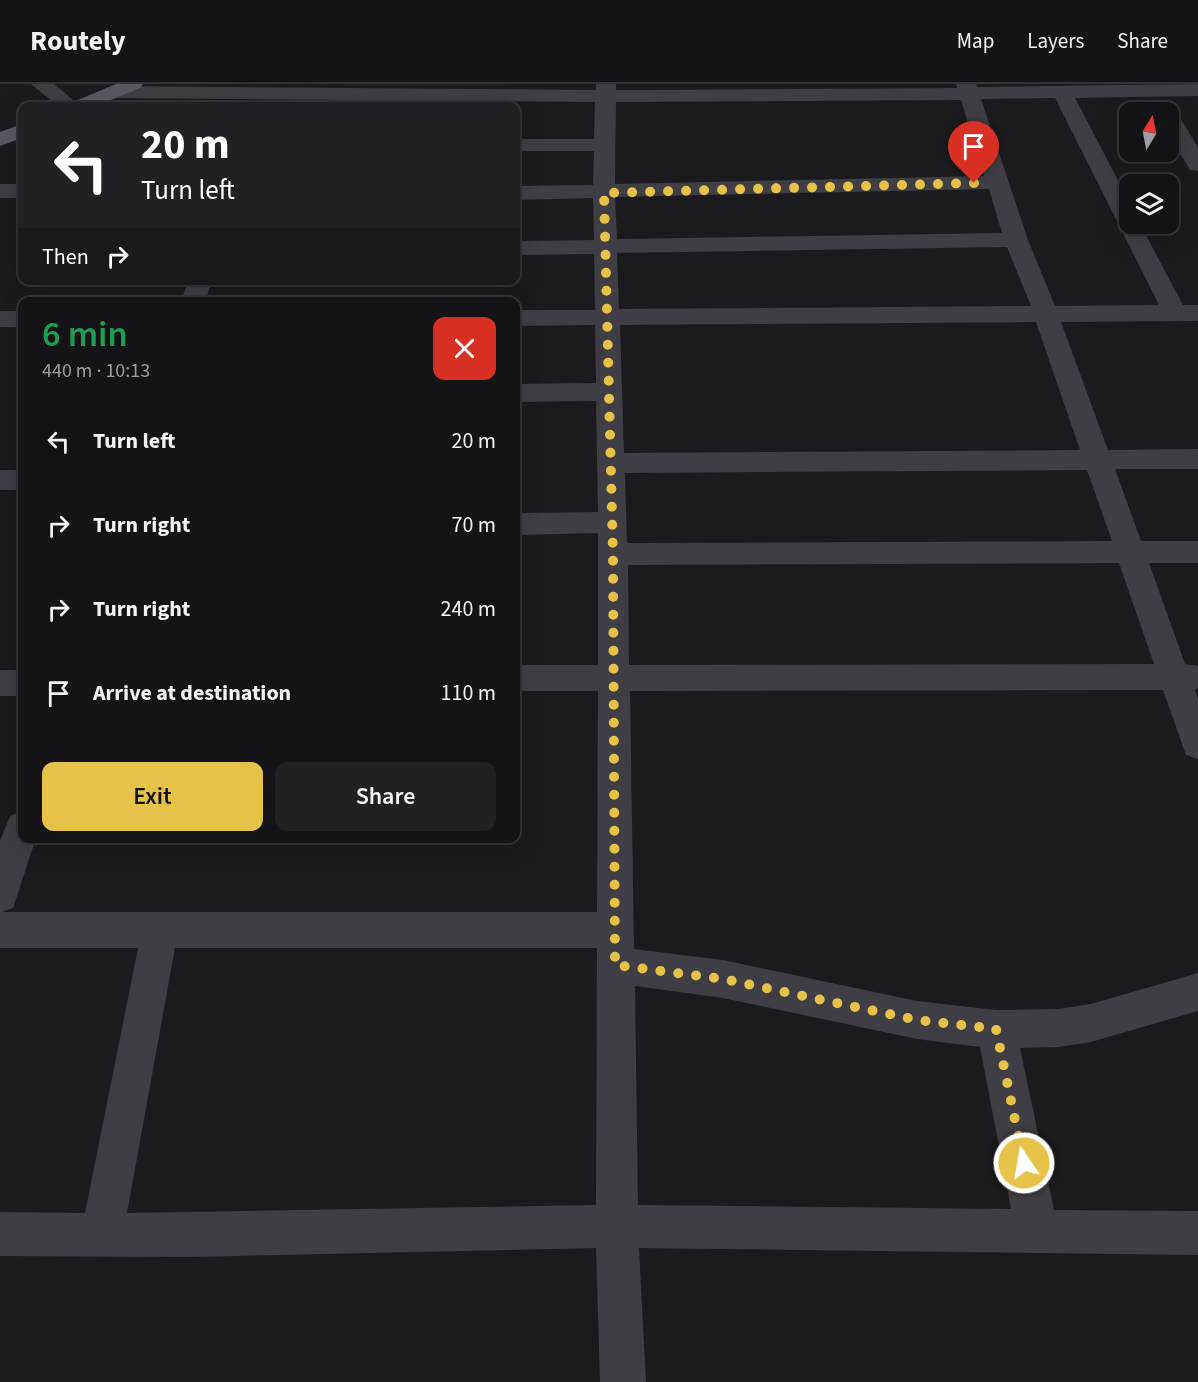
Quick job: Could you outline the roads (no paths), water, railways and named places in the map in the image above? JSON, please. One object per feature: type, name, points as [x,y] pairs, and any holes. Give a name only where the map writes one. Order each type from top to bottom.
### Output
[{"type":"main road","points":[[90,102],[123,88]]},
{"type":"main road","points":[[0,140],[18,132]]},
{"type":"street","points":[[41,84],[65,102]]},
{"type":"street","points":[[123,88],[255,100],[606,90],[967,89],[1062,93],[1198,90]]},
{"type":"street","points":[[967,89],[1016,240],[1046,314],[1130,552],[1186,677],[1198,744]]},
{"type":"street","points":[[606,90],[604,193],[613,554],[617,1226],[623,1382]]},
{"type":"street","points":[[1155,91],[1162,102]]},
{"type":"street","points":[[520,318],[1187,313],[1062,93]]},
{"type":"street","points":[[1179,132],[1198,165]]},
{"type":"street","points":[[520,145],[605,145]]},
{"type":"street","points":[[520,193],[604,193],[997,182]]},
{"type":"street","points":[[0,191],[18,191]]},
{"type":"street","points":[[520,248],[1016,240]]},
{"type":"street","points":[[0,319],[18,319]]},
{"type":"street","points":[[520,393],[609,392]]},
{"type":"street","points":[[611,463],[1198,459]]},
{"type":"street","points":[[0,480],[18,480]]},
{"type":"street","points":[[520,524],[612,522]]},
{"type":"street","points":[[613,554],[1198,552]]},
{"type":"street","points":[[520,678],[1186,677]]},
{"type":"street","points":[[0,683],[18,683]]},
{"type":"street","points":[[0,896],[18,840]]},
{"type":"street","points":[[0,930],[160,930],[614,947],[723,979],[917,1020],[996,1029],[1058,1028],[1091,1023],[1198,992]]},
{"type":"street","points":[[102,1235],[160,930]]},
{"type":"street","points":[[996,1029],[1037,1230]]},
{"type":"street","points":[[0,1234],[190,1235],[617,1226],[1198,1233]]}]
